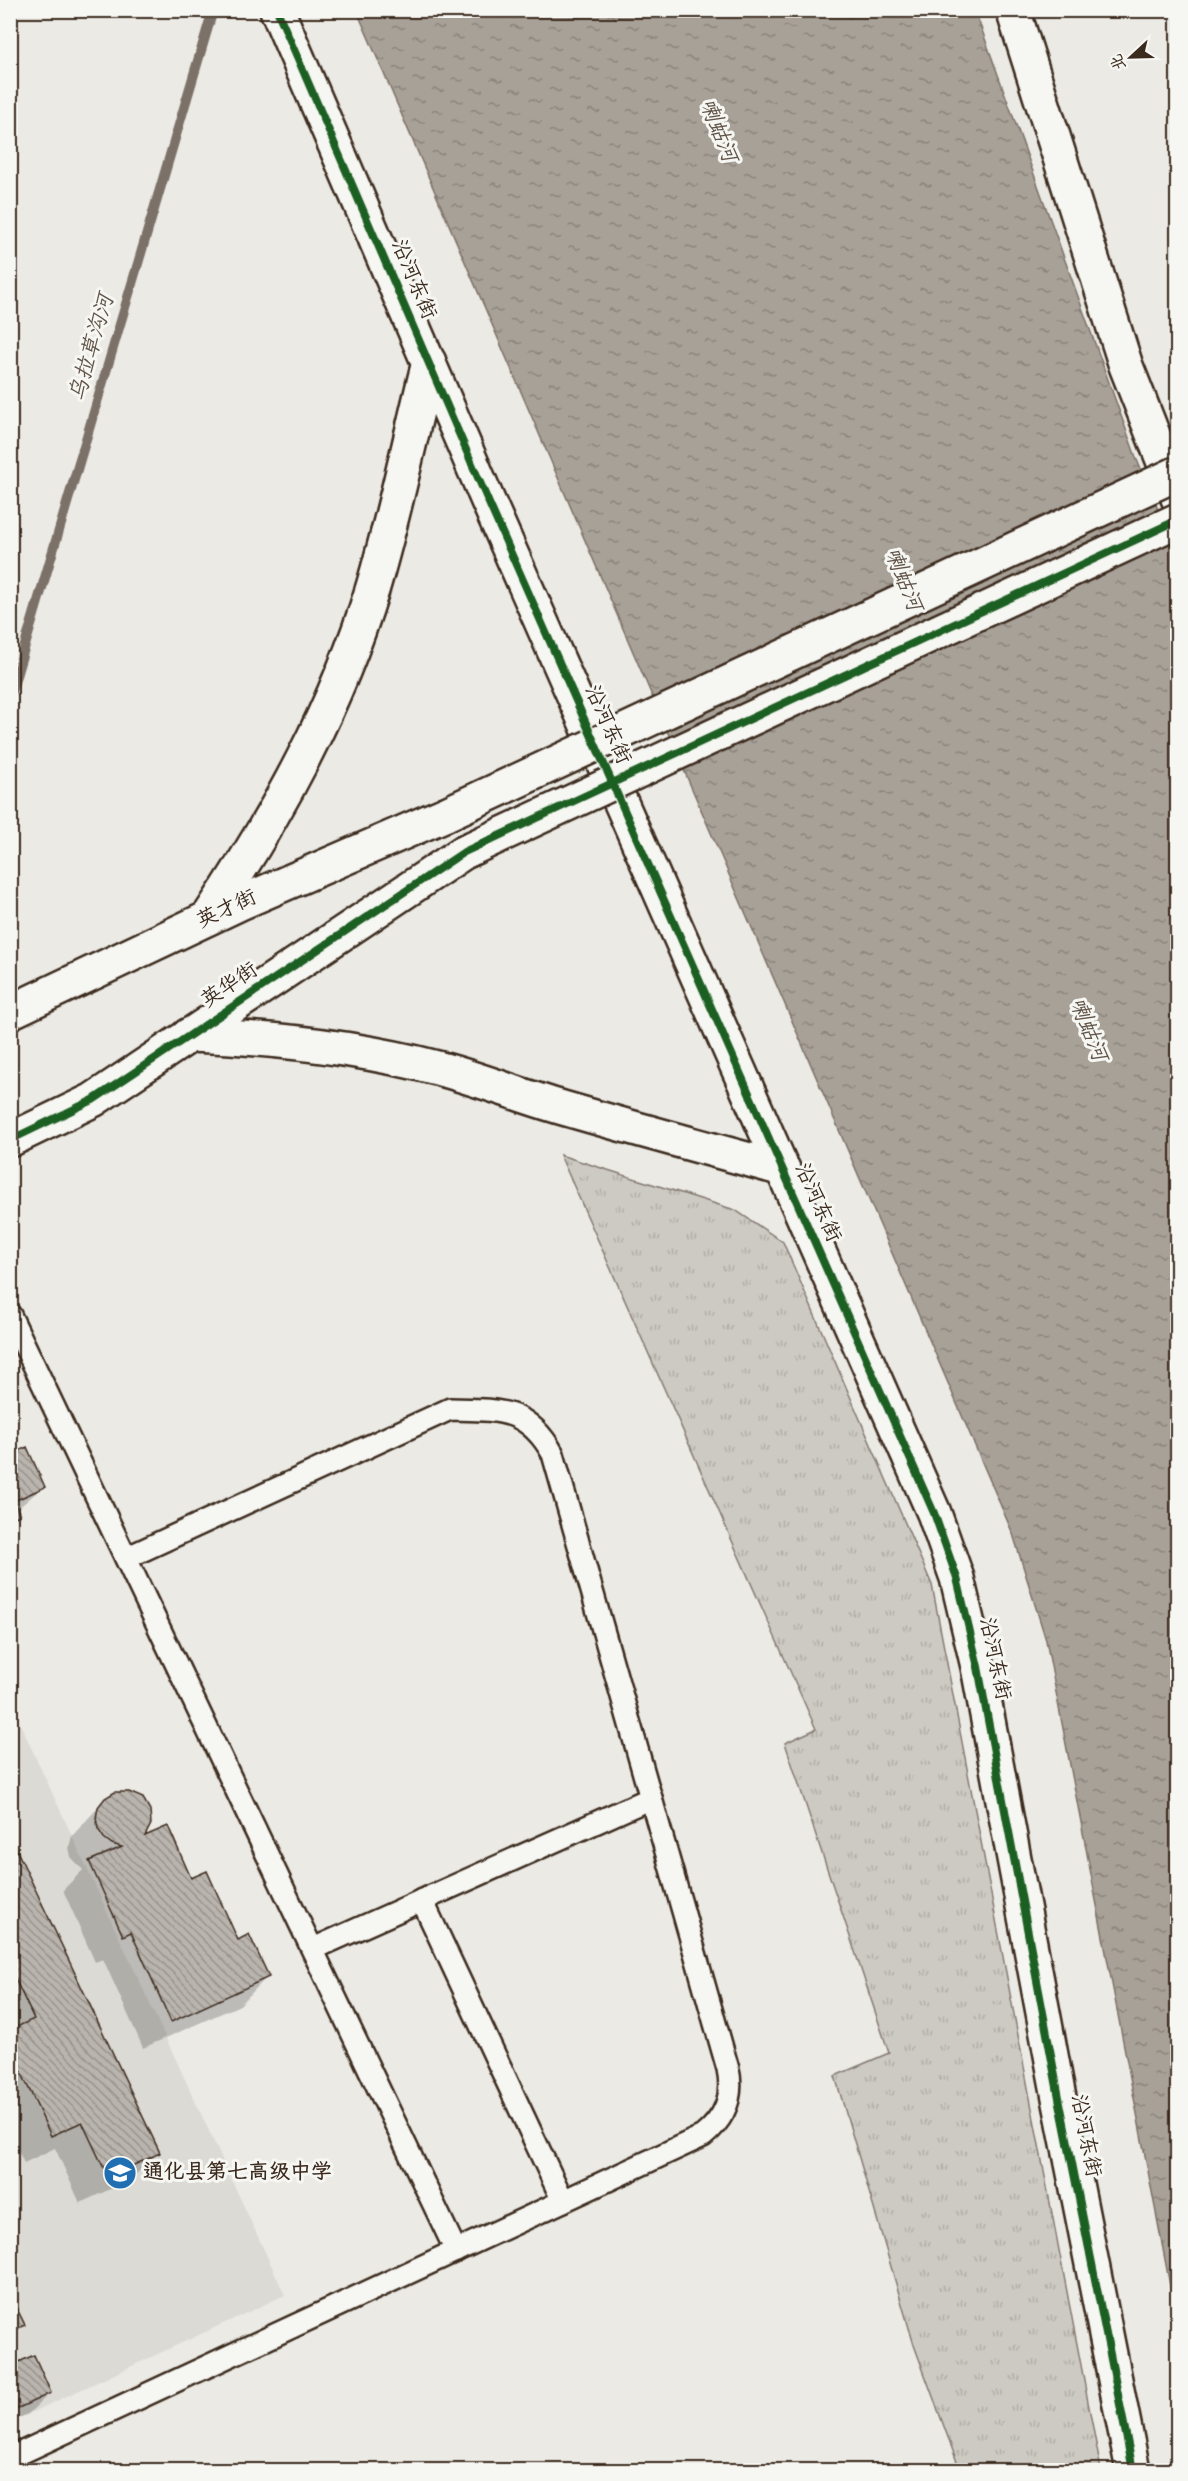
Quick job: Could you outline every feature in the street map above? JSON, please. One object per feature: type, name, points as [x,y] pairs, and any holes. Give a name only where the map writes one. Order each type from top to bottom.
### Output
[{"type":"street","name":"沿河东街","points":[[277,10],[934,1513],[963,1600],[978,1667],[1060,2103],[1133,2470]]},
{"type":"street","points":[[1013,10],[1126,366],[1178,498]]},
{"type":"street","points":[[208,918],[252,853],[291,784],[323,720],[350,654],[373,586],[429,362]]},
{"type":"street","name":"英才街","points":[[10,1012],[208,918],[446,814],[1178,473]]},
{"type":"street","name":"英华街","points":[[10,1140],[93,1100],[464,852],[1178,520]]},
{"type":"street","points":[[189,1035],[313,1044],[437,1068],[559,1107],[783,1169]]},
{"type":"lane","points":[[10,1315],[456,2251]]},
{"type":"lane","points":[[10,2458],[703,2136],[722,2117],[727,2105],[730,2081],[728,2069],[553,1454],[544,1436],[530,1423],[515,1414],[500,1410],[450,1409],[126,1558]]},
{"type":"lane","points":[[312,1949],[651,1798]]},
{"type":"lane","points":[[422,1900],[563,2201]]},
{"type":"shaded area","name":"通化县第七高级中学","points":[[10,1702],[285,2295],[11,2422],[10,2422]]},
{"type":"green space","points":[[560,1155],[735,1210],[783,1242],[932,1585],[1101,2470],[960,2470],[914,2345],[835,2076],[889,2053],[785,1743],[816,1729]]},
{"type":"water","name":"喇蛄河","points":[[357,11],[975,11],[1137,460],[1177,554],[1177,2322],[1046,1640],[1013,1534]]},
{"type":"building","points":[[27,1447],[45,1487],[14,1501],[20,1515],[10,1519],[10,1455]]},
{"type":"building","points":[[115,1792],[129,1792],[143,1798],[150,1810],[151,1824],[145,1836],[168,1826],[191,1878],[207,1871],[238,1940],[249,1934],[269,1977],[171,2022],[131,1932],[123,1936],[89,1861],[122,1847],[104,1838],[98,1829],[96,1818],[98,1807],[105,1798]]},
{"type":"building","points":[[10,1836],[160,2153],[108,2177],[82,2122],[51,2136],[10,2048],[10,2030],[34,2019],[10,1968]]},
{"type":"building","points":[[10,2295],[25,2325],[10,2332]]},
{"type":"building","points":[[34,2355],[51,2393],[10,2412],[10,2366]]},
{"type":"waterway","name":"乌拉草沟河","points":[[10,696],[213,10]]},
{"type":"cycle path","points":[[277,10],[488,501],[934,1513],[957,1578],[978,1667],[1060,2103],[1133,2470]]},
{"type":"cycle path","points":[[10,1140],[93,1100],[464,852],[1178,520]]},
{"type":"place","name":"通化县第七高级中学","points":[[120,2173]]}]
